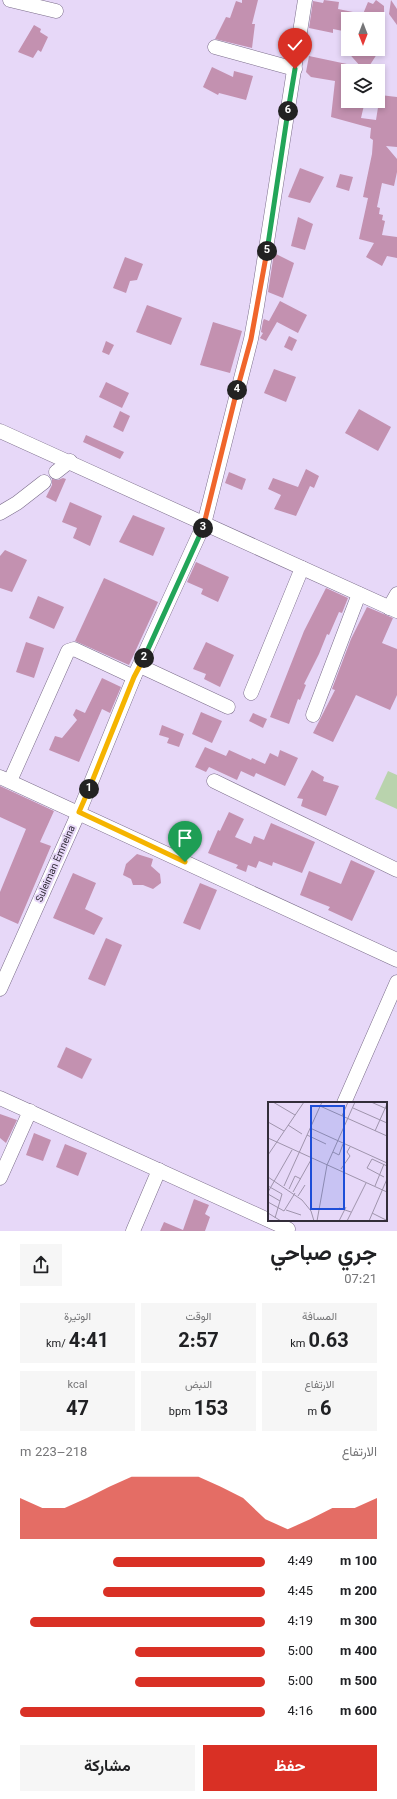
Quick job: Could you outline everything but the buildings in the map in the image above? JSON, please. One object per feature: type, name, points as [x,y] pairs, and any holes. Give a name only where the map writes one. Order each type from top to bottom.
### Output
[{"type":"street","points":[[10,0],[56,11]]},
{"type":"street","name":"Suleiman Emneina","points":[[0,989],[79,812],[137,672],[204,524],[251,339],[268,242],[305,0]]},
{"type":"street","points":[[215,47],[295,69]]},
{"type":"street","points":[[0,431],[70,461],[393,610],[397,594]]},
{"type":"street","points":[[56,472],[70,461]]},
{"type":"street","points":[[0,513],[17,503],[44,482]]},
{"type":"street","points":[[250,693],[302,568]]},
{"type":"street","points":[[313,715],[359,594]]},
{"type":"street","points":[[228,707],[74,649],[68,652],[5,779],[397,960]]},
{"type":"street","points":[[214,781],[397,870]]},
{"type":"street","points":[[344,1102],[397,982]]},
{"type":"street","points":[[0,1098],[268,1218]]},
{"type":"street","points":[[0,1178],[30,1111]]},
{"type":"street","points":[[132,1231],[159,1170]]},
{"type":"street","points":[[275,1221],[289,1227]]},
{"type":"green space","points":[[388,771],[397,775],[397,809],[375,799]]},
{"type":"route","points":[[185,862],[79,812],[134,677],[204,524],[251,339],[295,69]]}]
